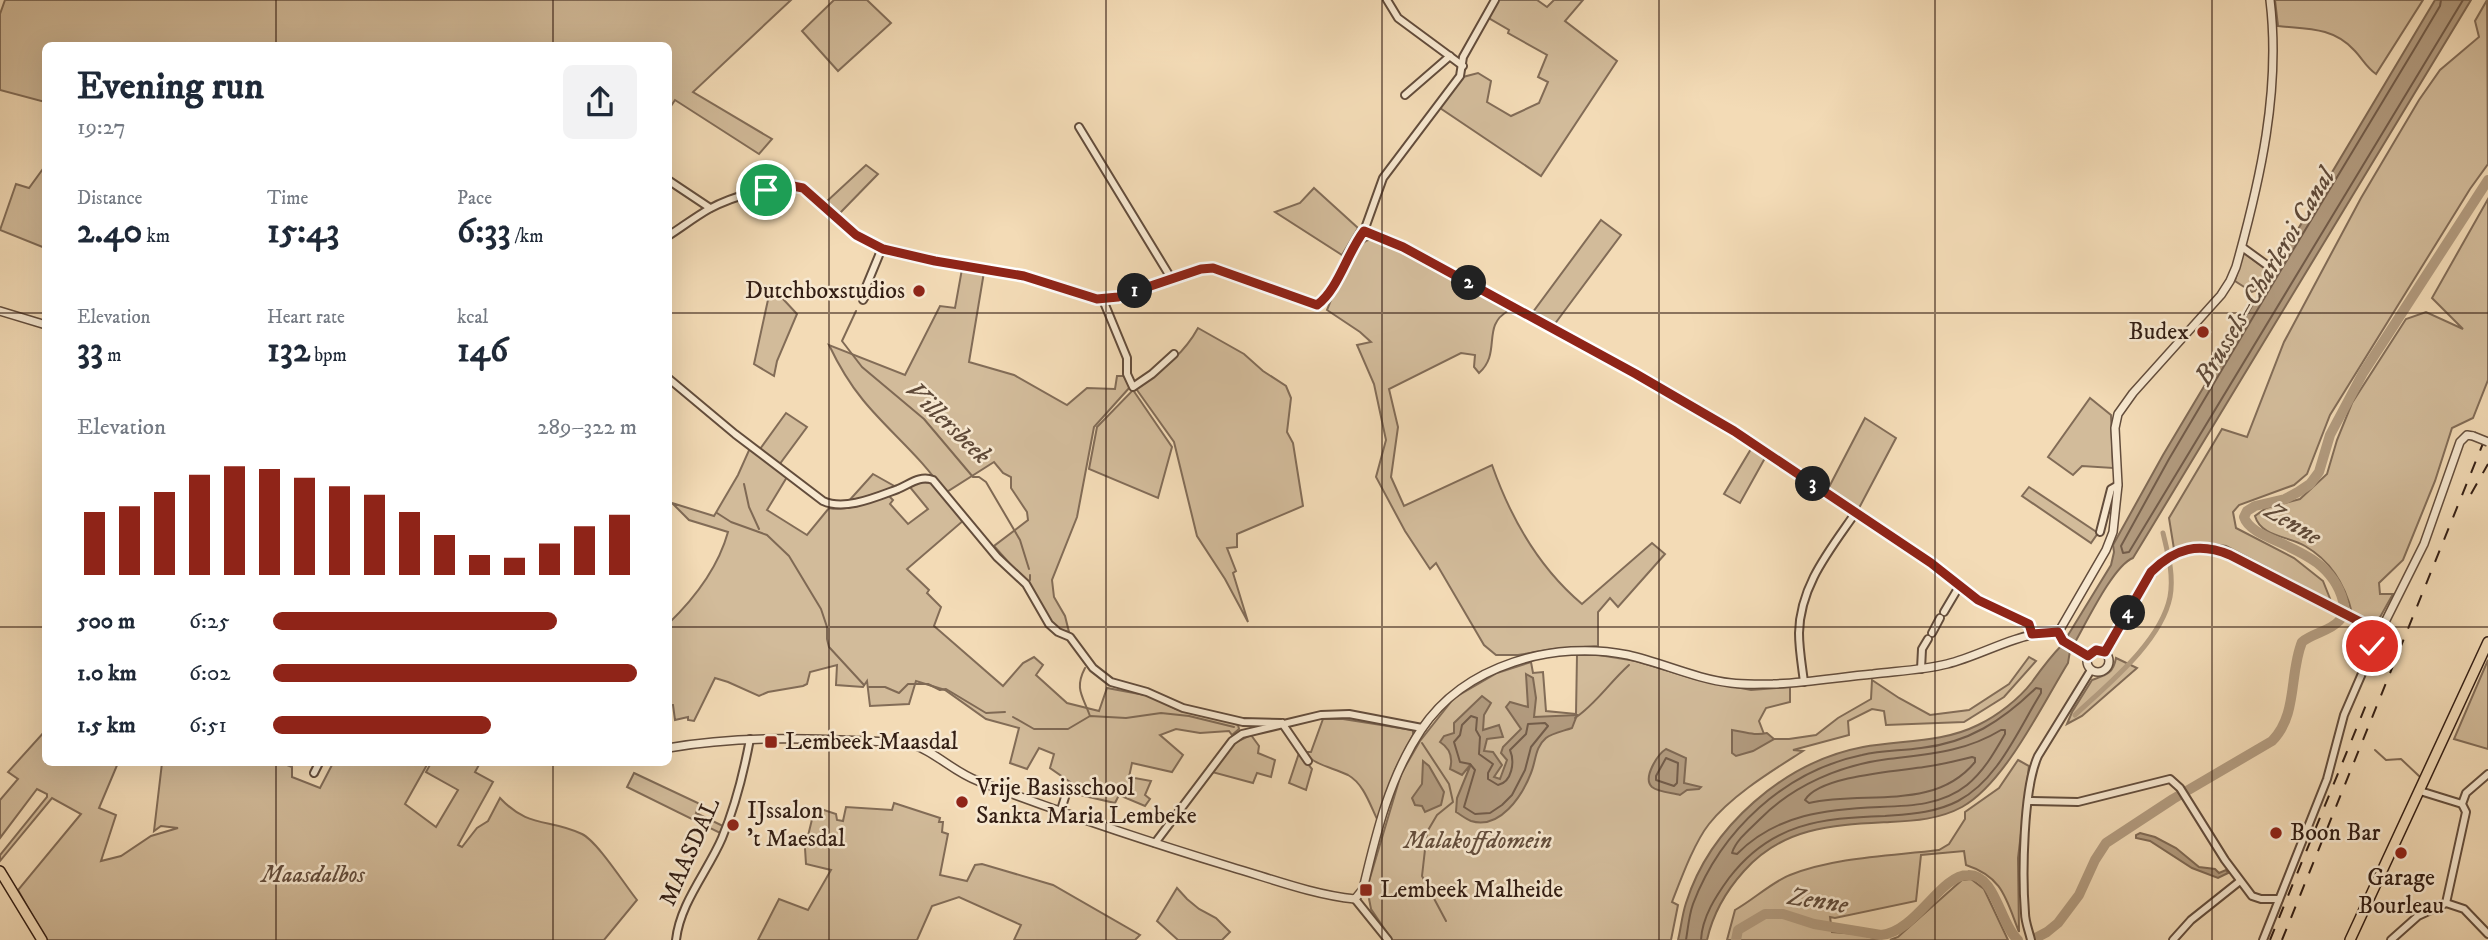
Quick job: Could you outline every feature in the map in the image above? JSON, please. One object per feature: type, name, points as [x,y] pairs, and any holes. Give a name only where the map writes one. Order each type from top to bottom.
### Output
[{"type":"main road","points":[[2350,940],[2488,642]]},
{"type":"main road","points":[[0,871],[41,940]]},
{"type":"street","points":[[1387,0],[1398,18],[1462,66]]},
{"type":"street","points":[[672,233],[710,208],[726,201],[781,186],[796,185],[803,188],[856,235],[881,248],[935,261],[1024,276],[1103,300],[1171,278],[1213,268],[1317,305],[1326,299],[1353,245],[1364,231],[1383,178],[1460,76],[1463,57],[1494,0]]},
{"type":"street","points":[[2058,632],[2110,540],[2116,516],[2118,485],[2115,428],[2118,414],[2133,393],[2221,295],[2230,281],[2242,247],[2271,110],[2274,53],[2270,0]]},
{"type":"street","points":[[1405,94],[1450,56]]},
{"type":"street","points":[[1079,127],[1171,278]]},
{"type":"street","points":[[672,183],[710,208]]},
{"type":"street","points":[[1364,231],[1403,247],[1636,374],[1734,431],[1931,563],[1978,600],[2029,624],[2032,634]]},
{"type":"street","points":[[2242,247],[2271,268]]},
{"type":"street","points":[[863,300],[881,248]]},
{"type":"street","points":[[1103,300],[1127,358],[1127,374],[1133,387],[1174,354]]},
{"type":"street","points":[[0,311],[42,324]]},
{"type":"street","points":[[672,381],[742,440],[823,501],[834,506],[897,489],[923,477],[933,480],[997,556],[1026,584],[1049,624],[1070,637],[1093,668],[1111,682],[1147,692],[1183,708],[1243,722],[1282,723]]},
{"type":"street","points":[[2263,940],[2333,761],[2344,715],[2380,632],[2424,544],[2460,442],[2467,435],[2488,442]]},
{"type":"street","points":[[2101,532],[2111,489],[2118,485]]},
{"type":"street","points":[[1804,682],[1799,635],[1801,608],[1817,570],[1856,512]]},
{"type":"street","points":[[2105,652],[2151,572],[2161,562],[2177,553],[2194,549],[2214,548],[2380,632]]},
{"type":"street","points":[[1921,668],[1923,649],[1960,585]]},
{"type":"street","points":[[1351,899],[1363,888],[1395,777],[1422,729],[1450,699],[1476,680],[1516,661],[1554,652],[1587,650],[1629,656],[1730,683],[1804,682],[1957,661],[2032,634],[2058,632]]},
{"type":"street","points":[[2058,632],[2063,641],[2088,656]]},
{"type":"street","points":[[2096,650],[2105,652],[2109,659],[2106,670],[2099,673],[2091,670],[2087,664],[2088,656],[2096,650]]},
{"type":"street","points":[[2031,940],[2025,914],[2025,878],[2032,770],[2038,755],[2091,670]]},
{"type":"street","points":[[1154,843],[1232,741],[1242,734],[1321,715],[1349,714],[1422,729]]},
{"type":"street","points":[[1242,734],[1245,728],[1243,722]]},
{"type":"street","points":[[1282,723],[1308,761]]},
{"type":"street","points":[[672,747],[701,742],[750,739],[908,743],[922,748],[975,780],[1060,813],[1296,886],[1351,899],[1388,940]]},
{"type":"street","name":"MAASDAL","points":[[676,940],[683,912],[723,836],[750,739]]},
{"type":"street","points":[[314,773],[318,766]]},
{"type":"street","points":[[2462,804],[2466,793],[2488,774]]},
{"type":"street","points":[[2028,801],[2078,802],[2165,779],[2173,780],[2252,896],[2279,899]]},
{"type":"street","points":[[2420,791],[2462,804],[2466,812],[2446,903]]},
{"type":"street","points":[[1060,813],[1066,794]]},
{"type":"street","points":[[2173,940],[2191,920],[2240,881]]},
{"type":"street","points":[[2391,940],[2418,916],[2446,903],[2464,909],[2488,934]]},
{"type":"green space","points":[[5,0],[791,0],[693,92],[772,139],[759,154],[675,100],[672,104],[672,42],[42,42],[42,101],[0,90],[0,14]]},
{"type":"green space","points":[[834,0],[867,0],[891,23],[838,71],[802,31]]},
{"type":"green space","points":[[1496,0],[1537,0],[1547,7],[1554,0],[1583,0],[1565,21],[1617,61],[1541,176],[1440,108],[1463,77],[1478,73],[1491,81],[1487,102],[1511,116],[1539,103],[1548,82],[1538,77],[1547,55],[1508,33],[1509,30],[1487,17]]},
{"type":"green space","points":[[2275,0],[2423,0],[2376,74],[2346,42],[2337,37],[2309,29],[2278,26]]},
{"type":"green space","points":[[2487,0],[2488,164],[2330,415],[2307,474],[2294,485],[2239,505],[2233,512],[2236,528],[2294,558],[2323,581],[2331,601],[2226,546],[2206,543],[2174,549],[2169,518],[2222,429],[2247,437],[2284,342],[2361,198],[2419,100],[2440,70],[2479,37],[2475,21]]},
{"type":"green space","points":[[866,165],[878,174],[838,215],[825,203]]},
{"type":"green space","points":[[42,170],[42,247],[0,230],[16,184],[29,188]]},
{"type":"green space","points":[[1314,188],[1358,228],[1342,255],[1275,212],[1300,203]]},
{"type":"green space","points":[[2488,199],[2488,380],[2473,418],[2452,428],[2435,481],[2403,560],[2379,583],[2380,594],[2393,594],[2379,619],[2369,622],[2352,613],[2336,574],[2322,559],[2299,543],[2269,532],[2258,523],[2255,516],[2266,508],[2300,499],[2327,474],[2352,403],[2406,319],[2426,312],[2463,329],[2432,298]]},
{"type":"green space","points":[[1601,220],[1621,235],[1554,325],[1533,312]]},
{"type":"green space","points":[[1371,239],[1390,244],[1508,311],[1495,324],[1489,357],[1479,373],[1474,367],[1475,355],[1461,353],[1389,389],[1398,427],[1391,477],[1404,506],[1492,465],[1517,523],[1539,558],[1566,590],[1582,604],[1652,543],[1665,554],[1618,607],[1610,598],[1598,612],[1598,646],[1496,655],[1484,645],[1436,563],[1430,569],[1405,531],[1376,477],[1386,440],[1374,384],[1357,345],[1371,342],[1327,310],[1350,258],[1363,242]]},
{"type":"green space","points":[[2243,252],[2264,268],[2266,274],[2252,292],[2235,281]]},
{"type":"green space","points":[[962,269],[984,272],[969,362],[1014,375],[1067,405],[1087,388],[1115,389],[1117,376],[1124,376],[1130,387],[1094,427],[1077,517],[1052,580],[1054,597],[1065,616],[1069,632],[1051,624],[1034,591],[994,546],[1028,520],[1027,512],[1011,488],[1011,477],[1003,473],[994,462],[945,493],[926,468],[858,394],[829,345],[905,375],[940,306],[955,308]]},
{"type":"green space","points":[[771,286],[797,314],[777,361],[774,376],[754,364]]},
{"type":"green space","points":[[1198,328],[1244,354],[1286,386],[1291,398],[1287,432],[1293,443],[1303,506],[1237,534],[1237,547],[1227,548],[1236,571],[1233,573],[1248,622],[1225,579],[1197,536],[1174,442],[1137,390],[1137,386],[1179,353]]},
{"type":"green space","points":[[1133,390],[1172,447],[1158,498],[1089,469],[1097,427]]},
{"type":"green space","points":[[2090,398],[2111,415],[2113,468],[2082,466],[2073,475],[2048,457]]},
{"type":"green space","points":[[786,413],[807,427],[779,465],[760,449]]},
{"type":"green space","points":[[1865,418],[1896,438],[1858,510],[1828,489]]},
{"type":"green space","points":[[750,448],[787,477],[767,510],[807,535],[829,508],[851,507],[888,495],[893,500],[890,504],[908,524],[928,509],[909,486],[921,482],[932,483],[964,520],[907,569],[929,590],[927,593],[941,607],[934,626],[1003,686],[1023,663],[1034,657],[1043,665],[1036,675],[1067,703],[1099,711],[1107,688],[1150,696],[1176,709],[1231,722],[1238,725],[1239,729],[1232,735],[1229,731],[1200,733],[1176,729],[1160,735],[1183,755],[1172,772],[1132,763],[1129,777],[1151,781],[1145,795],[1150,799],[1145,806],[1119,795],[1115,803],[1067,792],[1070,782],[1050,768],[1054,754],[1039,748],[1027,769],[1010,763],[1019,728],[986,719],[945,690],[916,681],[909,704],[870,706],[867,681],[863,687],[836,685],[837,665],[810,672],[807,684],[803,686],[759,696],[715,678],[694,721],[688,720],[688,717],[675,720],[672,705],[672,620],[705,581],[728,532],[689,520],[672,503],[714,516]]},
{"type":"green space","points":[[1751,449],[1765,458],[1740,503],[1724,494]]},
{"type":"green space","points":[[873,474],[896,487],[847,503]]},
{"type":"green space","points":[[2029,487],[2098,533],[2091,543],[2022,496]]},
{"type":"green space","name":"Malakoffdomein","points":[[1577,655],[1599,655],[1636,661],[1695,679],[1751,690],[1790,687],[1790,702],[1766,708],[1759,721],[1764,734],[1770,739],[1816,735],[1838,718],[1871,699],[1872,680],[1930,715],[1969,710],[2009,684],[2029,657],[2036,661],[2004,697],[1964,722],[1886,725],[1884,711],[1872,709],[1848,721],[1849,735],[1793,750],[1803,751],[1741,793],[1718,813],[1703,832],[1672,902],[1678,905],[1671,940],[1392,940],[1371,909],[1367,888],[1401,774],[1420,741],[1454,698],[1497,673],[1531,662],[1533,673],[1543,672],[1546,711],[1576,714]]},
{"type":"green space","points":[[2116,658],[2137,668],[2082,716],[2067,724],[2092,680],[2108,673]]},
{"type":"green space","points":[[2488,660],[2488,749],[2454,739]]},
{"type":"green space","points":[[1323,719],[1343,719],[1413,730],[1395,770],[1378,821],[1366,795],[1354,779],[1319,763],[1304,752],[1311,752]]},
{"type":"green space","name":"Maasdalbos","points":[[42,734],[42,766],[117,766],[99,808],[116,815],[101,861],[121,856],[151,836],[178,828],[161,826],[154,831],[162,766],[290,766],[292,767],[292,777],[320,788],[331,766],[426,766],[405,804],[436,827],[458,790],[426,772],[429,766],[478,766],[475,772],[493,782],[458,845],[462,847],[477,828],[488,821],[500,798],[510,808],[530,819],[570,829],[588,838],[637,900],[604,940],[46,940],[18,890],[81,814],[52,798],[0,861],[0,855],[47,797],[47,794],[37,789],[0,838],[0,800],[18,779],[8,772]]},
{"type":"green space","points":[[1251,735],[1259,746],[1258,753],[1275,760],[1271,777],[1257,773],[1253,783],[1212,772],[1234,743]]},
{"type":"green space","points":[[1299,753],[1312,769],[1306,790],[1289,783]]},
{"type":"green space","points":[[2018,760],[2029,766],[2018,858],[2019,932],[2002,891],[1988,876],[1966,865],[1964,851],[1921,855],[1916,901],[1830,917],[1832,932],[1858,934],[1882,940],[1727,940],[1735,910],[1790,875],[1826,864],[1939,850],[1949,844],[1965,819],[1965,812],[1999,788]]},
{"type":"green space","points":[[634,773],[700,804],[696,813],[723,826],[720,833],[627,787]]},
{"type":"green space","points":[[894,803],[940,818],[939,822],[943,822],[942,832],[948,834],[940,875],[967,881],[975,865],[982,864],[1053,885],[1140,935],[1135,940],[1014,940],[1021,925],[959,897],[932,906],[917,940],[758,940],[779,899],[808,910],[831,870],[806,864],[805,848],[815,807],[836,814],[837,820],[843,821],[846,807],[892,810]]},
{"type":"green space","points":[[1971,879],[1984,889],[2008,940],[1890,940],[1898,937],[1962,880]]},
{"type":"green space","points":[[1177,888],[1199,909],[1216,918],[1230,932],[1222,940],[1178,940],[1157,921]]},
{"type":"water","points":[[2435,0],[2471,0],[2133,558],[2125,563],[2107,585],[2070,651],[2068,663],[2008,762],[1978,796],[1945,814],[1918,820],[1830,827],[1793,837],[1776,845],[1760,856],[1731,886],[1717,912],[1707,940],[1678,940],[1686,903],[1697,875],[1732,824],[1754,802],[1805,767],[1834,755],[1863,747],[1936,738],[1978,725],[2021,695],[2062,645],[2111,565],[2113,545],[2163,455]]},
{"type":"water","points":[[1526,674],[1533,678],[1536,698],[1534,717],[1577,715],[1572,728],[1551,735],[1542,742],[1527,782],[1508,809],[1491,821],[1471,821],[1456,812],[1457,798],[1471,764],[1462,775],[1450,769],[1450,754],[1440,742],[1444,736],[1454,733],[1454,723],[1482,696],[1491,703],[1484,715],[1483,730],[1499,725],[1503,737],[1487,739],[1484,751],[1493,752],[1502,765],[1494,777],[1500,779],[1507,760],[1501,753],[1503,747],[1521,729],[1506,707],[1510,702],[1528,707]]},
{"type":"water","points":[[1732,730],[1754,734],[1767,733],[1774,739],[1753,751],[1736,756],[1732,753]]},
{"type":"water","points":[[1666,749],[1686,758],[1684,783],[1701,787],[1699,789],[1687,790],[1680,795],[1652,787],[1649,783],[1650,772],[1655,761]]},
{"type":"water","points":[[1423,761],[1429,766],[1444,792],[1441,805],[1425,812],[1422,806],[1415,805],[1412,798],[1422,784]]},
{"type":"water","points":[[2140,833],[2176,848],[2199,867],[2215,869],[2219,873],[2226,870],[2228,873],[2218,878],[2192,868],[2150,841],[2136,838]]},
{"type":"waterway","name":"Zenne","points":[[2032,940],[2058,923],[2079,895],[2106,843],[2173,799],[2272,741],[2280,731],[2289,707],[2302,642],[2339,621],[2344,604],[2335,582],[2322,567],[2307,556],[2261,534],[2250,526],[2244,517],[2247,511],[2255,506],[2285,499],[2298,492],[2310,484],[2319,472],[2330,435],[2363,373],[2488,180]]},
{"type":"waterway","name":"Villersbeek","points":[[856,311],[842,341],[862,367],[924,419],[973,477],[979,477],[986,482],[1020,540],[1029,569]]},
{"type":"waterway","points":[[744,484],[749,507],[759,529]]},
{"type":"waterway","points":[[717,513],[731,522],[767,535],[789,556],[821,609],[827,627],[829,647],[864,685]]},
{"type":"waterway","points":[[2075,715],[2131,662],[2165,614],[2171,581],[2163,533]]},
{"type":"waterway","name":"Villersbeek","points":[[1030,575],[1030,580]]},
{"type":"waterway","points":[[1575,718],[1629,665]]},
{"type":"waterway","name":"Villersbeek","points":[[1085,668],[1080,687],[1090,716]]},
{"type":"waterway","points":[[869,687],[885,687],[899,693],[908,684],[928,684],[940,690],[946,689],[986,713],[1005,712]]},
{"type":"waterway","points":[[1013,717],[1034,729],[1068,729],[1090,716],[1126,718],[1161,713],[1189,716],[1234,727]]},
{"type":"waterway","points":[[1422,743],[1449,784],[1453,802],[1437,815],[1427,832],[1422,876],[1446,921]]},
{"type":"waterway","points":[[2375,750],[2386,760],[2401,759],[2419,776]]},
{"type":"waterway","name":"Zenne","points":[[1736,940],[1738,930],[1765,914],[1783,914],[1814,924],[1881,935],[1894,932],[1917,915],[1948,884],[1958,877],[1968,875],[1985,883],[2018,940]]},
{"type":"railway","points":[[2282,940],[2488,431]]},
{"type":"railway","points":[[2471,494],[2488,464]]},
{"type":"railway","points":[[2270,940],[2368,700]]},
{"type":"place","name":"Dutchboxstudios","points":[[919,291]]},
{"type":"place","name":"Budex","points":[[2203,332]]},
{"type":"place","name":"Lembeek Maasdal","points":[[771,742]]},
{"type":"place","name":"Vrije Basisschool Sankta Maria Lembeke","points":[[962,802]]},
{"type":"place","name":"IJssalon 't Maesdal","points":[[733,825]]},
{"type":"place","name":"Boon Bar","points":[[2276,833]]},
{"type":"place","name":"Garage Bourleau","points":[[2401,853]]},
{"type":"place","name":"Lembeek Malheide","points":[[1366,890]]},
{"type":"route","points":[[766,190],[788,185],[803,188],[856,235],[883,249],[1024,276],[1103,300],[1201,269],[1213,268],[1317,305],[1326,299],[1353,245],[1364,231],[1403,247],[1553,328],[1734,431],[1931,563],[1978,600],[2029,624],[2032,634],[2058,632],[2063,641],[2088,656],[2096,650],[2105,652],[2151,572],[2161,562],[2177,553],[2214,548],[2380,632],[2372,646]]},
{"type":"water label","name":"Brussels–Charleroi Canal","points":[[2265,277]]}]
